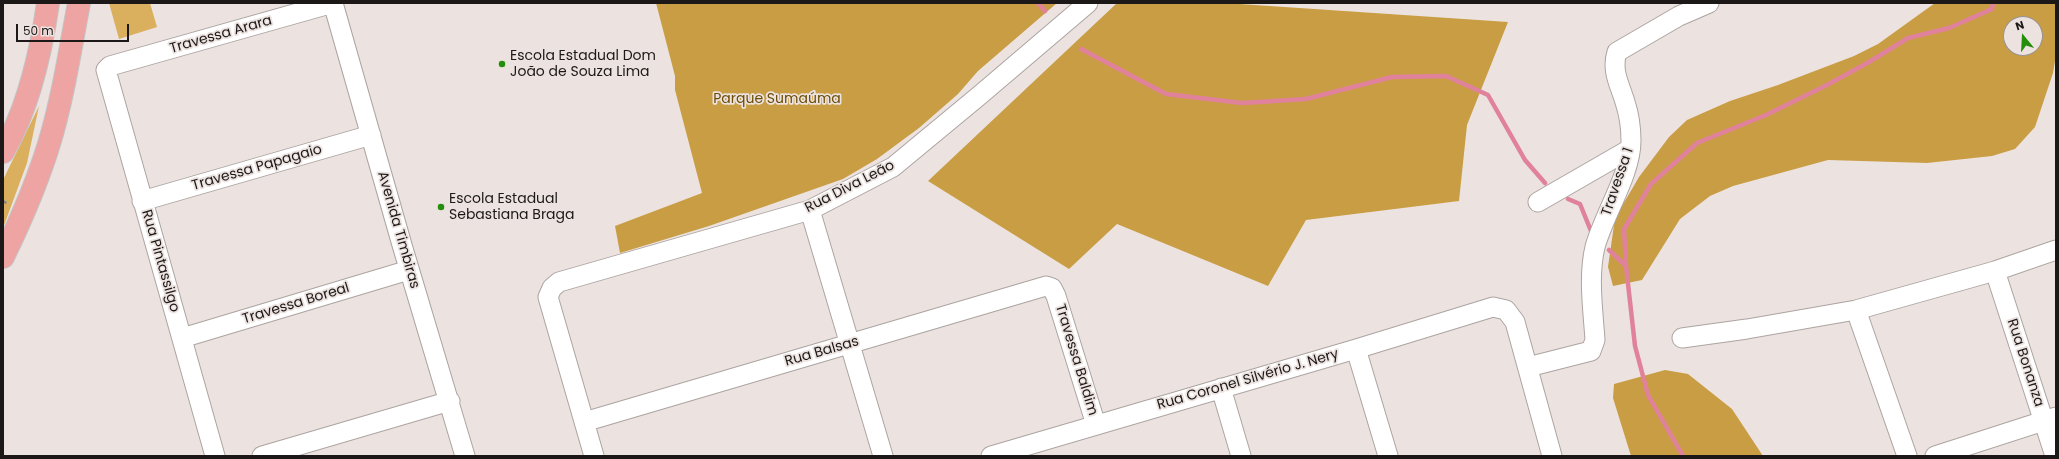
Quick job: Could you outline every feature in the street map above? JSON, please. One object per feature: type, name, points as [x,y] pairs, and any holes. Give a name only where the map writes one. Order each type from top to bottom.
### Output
[{"type":"main road","points":[[3,152],[13,135],[28,96],[48,3]]},
{"type":"main road","points":[[3,257],[28,206],[49,144],[59,104],[79,3]]},
{"type":"street","name":"Travessa Arara","points":[[110,66],[333,3]]},
{"type":"street","name":"Avenida Timbiras","points":[[333,3],[409,270],[450,400],[465,456]]},
{"type":"street","name":"Rua Diva Leão","points":[[584,422],[548,297],[552,288],[559,282],[810,210],[893,167],[1088,3]]},
{"type":"street","name":"Travessa 1","points":[[1528,367],[1591,351],[1596,340],[1592,266],[1595,246],[1625,170],[1630,149],[1630,125],[1626,103],[1616,78],[1615,60],[1617,52],[1679,16],[1709,3]]},
{"type":"street","name":"Rua Pintassilgo","points":[[110,66],[106,70],[215,456]]},
{"type":"street","name":"Travessa Papagaio","points":[[142,201],[371,135]]},
{"type":"street","points":[[1538,202],[1630,149]]},
{"type":"street","points":[[810,210],[883,456]]},
{"type":"street","points":[[1682,338],[1747,329],[1856,310],[1995,271],[2056,250]]},
{"type":"street","name":"Travessa Boreal","points":[[182,338],[409,270]]},
{"type":"street","name":"Rua Bonanza","points":[[1995,271],[2050,419],[2055,456]]},
{"type":"street","name":"Rua Balsas","points":[[584,422],[1046,286],[1052,288],[1056,296]]},
{"type":"street","name":"Travessa Baldim","points":[[1056,296],[1096,425]]},
{"type":"street","name":"Rua Coronel Silvério J. Nery","points":[[991,456],[1031,450],[1096,425],[1356,349],[1493,307],[1506,310],[1515,322],[1528,367]]},
{"type":"street","points":[[1856,310],[1907,456]]},
{"type":"street","points":[[1356,349],[1388,456]]},
{"type":"street","points":[[1528,367],[1552,456]]},
{"type":"street","points":[[1221,388],[1241,456]]},
{"type":"street","points":[[262,456],[450,400]]},
{"type":"street","points":[[1935,456],[2050,419]]},
{"type":"street","points":[[584,422],[594,456]]},
{"type":"shaded area","points":[[109,3],[150,3],[157,27],[119,39]]},
{"type":"shaded area","points":[[39,106],[27,163],[3,228],[3,180]]},
{"type":"green space","name":"Parque Sumaúma","points":[[656,3],[1057,3],[978,71],[958,94],[919,128],[877,159],[843,179],[709,226],[620,253],[615,226],[702,193],[675,90],[675,76]]},
{"type":"green space","points":[[1117,3],[1225,3],[1508,22],[1467,125],[1459,201],[1306,220],[1268,286],[1117,224],[1069,269],[928,181]]},
{"type":"green space","points":[[1935,3],[2056,3],[2056,55],[2053,73],[2035,127],[2015,149],[1992,156],[1927,163],[1828,160],[1733,186],[1710,196],[1680,219],[1642,280],[1613,286],[1608,267],[1615,218],[1639,177],[1669,137],[1687,120],[1730,101],[1778,85],[1854,56],[1878,44]]},
{"type":"green space","points":[[1665,370],[1688,374],[1732,409],[1763,456],[1631,456],[1613,398],[1614,384]]},
{"type":"waterway","points":[[1038,3],[1045,11]]},
{"type":"waterway","points":[[1683,456],[1648,395],[1635,346],[1626,266],[1624,229],[1651,184],[1697,143],[1766,115],[1827,85],[1908,38],[1949,28],[1992,9],[1993,3]]},
{"type":"waterway","points":[[1081,49],[1166,94],[1242,103],[1306,99],[1392,77],[1446,76],[1488,95],[1525,160],[1545,183]]},
{"type":"waterway","points":[[1568,199],[1580,204],[1591,231]]},
{"type":"waterway","points":[[1609,250],[1626,266]]},
{"type":"place","name":"Escola Estadual Dom João de Souza Lima","points":[[502,64]]},
{"type":"place","name":"Escola Estadual Sebastiana Braga","points":[[441,207]]}]
